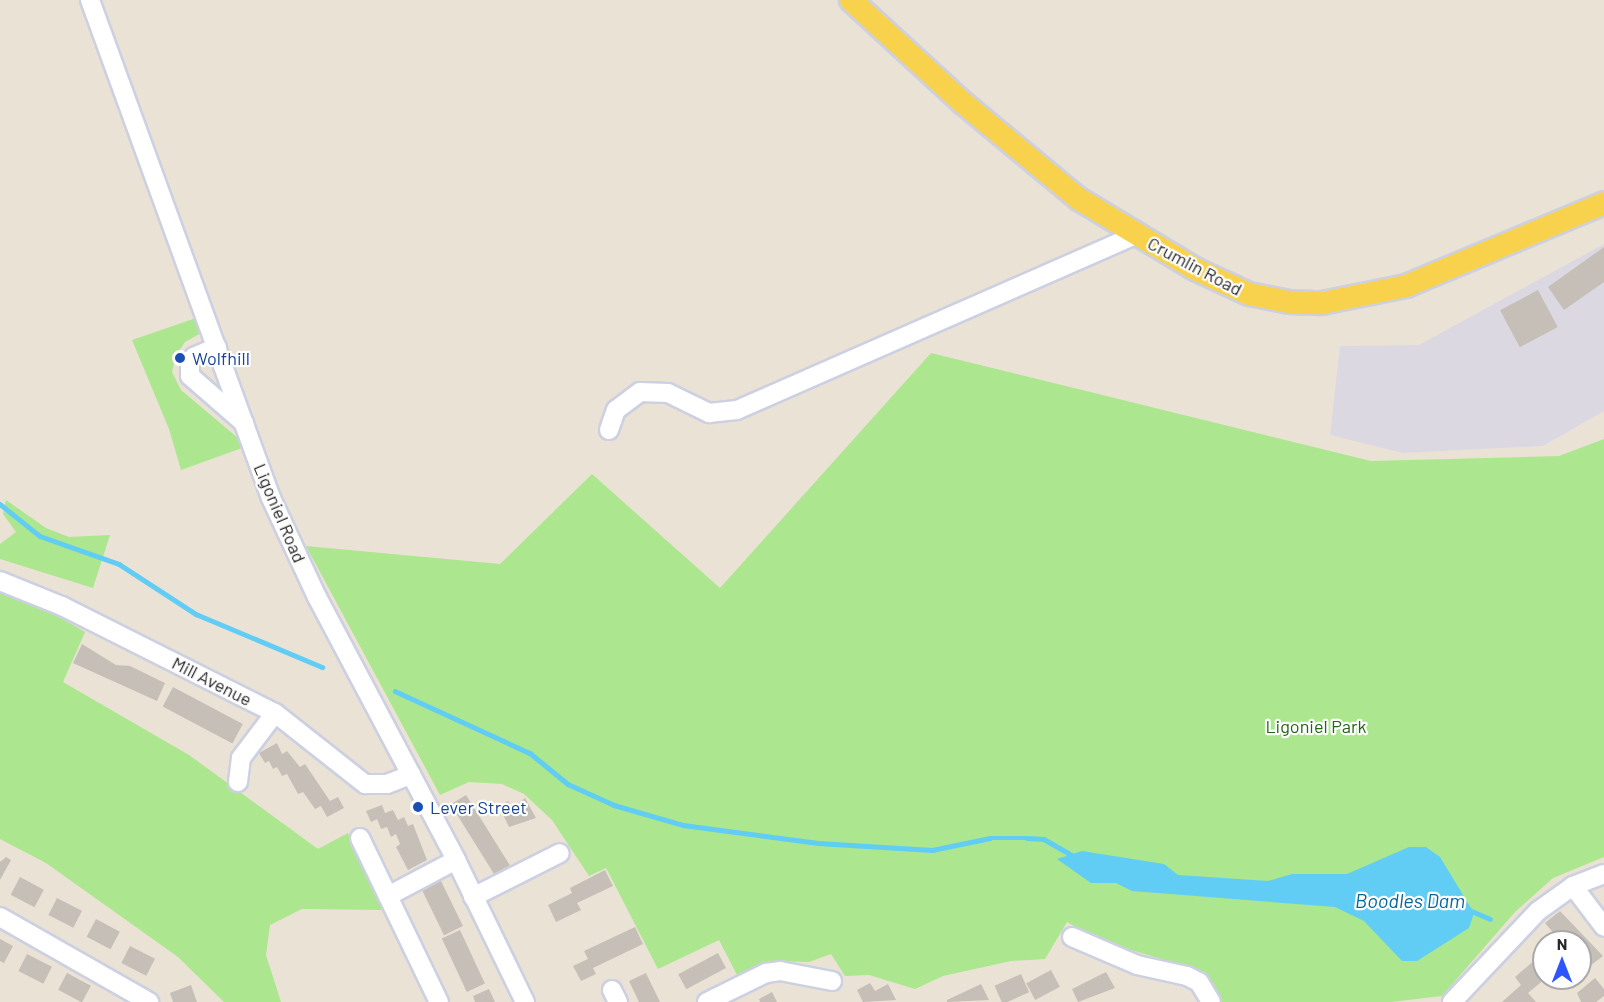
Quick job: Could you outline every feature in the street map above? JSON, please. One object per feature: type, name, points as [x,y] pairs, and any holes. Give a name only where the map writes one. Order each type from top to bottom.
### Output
[{"type":"main road","name":"Crumlin Road","points":[[851,0],[1032,162],[1079,199],[1195,269],[1249,294],[1289,302],[1322,303],[1406,286],[1604,203]]},
{"type":"street","name":"Ligoniel Road","points":[[90,0],[255,454],[317,597],[456,860],[525,1002]]},
{"type":"street","points":[[609,430],[616,410],[640,392],[668,393],[709,413],[737,410],[1136,235]]},
{"type":"street","points":[[217,347],[194,357],[190,362],[190,376],[244,424]]},
{"type":"street","name":"Mill Avenue","points":[[0,581],[55,602],[275,713],[365,784],[387,784],[411,775]]},
{"type":"street","points":[[238,782],[241,758],[275,713]]},
{"type":"street","points":[[360,838],[439,1002]]},
{"type":"street","points":[[473,897],[561,853]]},
{"type":"street","points":[[388,896],[456,860]]},
{"type":"street","points":[[1452,1002],[1538,911],[1573,886],[1604,874]]},
{"type":"street","points":[[1573,886],[1604,927]]},
{"type":"street","points":[[0,917],[149,1002]]},
{"type":"street","points":[[1072,937],[1137,965],[1187,976],[1199,982],[1211,1002]]},
{"type":"street","points":[[707,1002],[766,974],[780,971],[832,981]]},
{"type":"shaded area","points":[[1604,244],[1604,411],[1543,446],[1403,453],[1330,435],[1340,346],[1419,345]]},
{"type":"green space","points":[[196,318],[201,333],[185,342],[176,355],[172,372],[181,390],[238,438],[242,448],[181,470],[169,429],[132,340]]},
{"type":"green space","name":"Ligoniel Park","points":[[931,353],[1371,461],[1559,456],[1604,439],[1604,857],[1553,878],[1515,912],[1442,996],[1391,1002],[1221,1002],[1214,984],[1198,970],[1098,940],[1067,922],[1045,959],[1011,961],[943,976],[915,989],[869,975],[845,976],[831,954],[809,962],[769,961],[737,975],[719,940],[658,969],[606,868],[589,876],[552,820],[524,794],[502,784],[469,782],[440,795],[306,546],[500,564],[592,474],[720,588]]},
{"type":"green space","points":[[6,500],[46,528],[69,537],[110,535],[93,588],[0,559],[0,544],[16,532],[3,514]]},
{"type":"green space","points":[[0,592],[44,608],[85,632],[63,682],[189,755],[318,849],[348,833],[385,910],[302,909],[270,925],[266,955],[281,1002],[224,1002],[178,957],[46,863],[0,839]]},
{"type":"water","name":"Boodles Dam","points":[[1409,847],[1426,847],[1440,857],[1474,913],[1469,928],[1417,961],[1402,961],[1364,921],[1335,907],[1132,891],[1116,883],[1091,883],[1057,859],[1082,851],[1164,864],[1178,875],[1268,881],[1292,874],[1347,874]]},
{"type":"building","points":[[1604,247],[1604,282],[1564,310],[1548,287]]},
{"type":"building","points":[[1538,290],[1558,327],[1520,347],[1500,310]]},
{"type":"building","points":[[82,644],[116,665],[130,666],[165,683],[157,701],[73,663]]},
{"type":"building","points":[[173,687],[243,724],[232,744],[163,706]]},
{"type":"building","points":[[277,743],[282,754],[287,751],[300,767],[305,764],[330,801],[338,797],[344,808],[327,817],[321,806],[315,809],[303,792],[298,794],[287,774],[282,776],[277,767],[273,769],[269,761],[265,763],[259,753]]},
{"type":"building","points":[[466,795],[510,865],[495,875],[451,805]]},
{"type":"building","points":[[525,798],[536,818],[509,827],[499,806],[508,801],[512,809]]},
{"type":"building","points":[[382,805],[385,813],[393,810],[398,820],[404,817],[408,826],[413,824],[427,860],[408,870],[396,847],[400,844],[396,834],[391,837],[387,827],[381,829],[377,819],[371,822],[366,811]]},
{"type":"building","points":[[6,857],[11,860],[0,880],[0,862]]},
{"type":"building","points":[[605,870],[613,886],[577,903],[581,910],[556,922],[548,905],[572,893],[570,888]]},
{"type":"building","points":[[20,877],[44,890],[34,907],[11,895]]},
{"type":"building","points":[[441,881],[463,926],[444,935],[422,890]]},
{"type":"building","points":[[57,898],[82,911],[73,928],[48,915]]},
{"type":"building","points":[[1560,911],[1578,930],[1551,930],[1545,923]]},
{"type":"building","points":[[96,919],[120,932],[110,949],[87,937]]},
{"type":"building","points":[[635,927],[643,944],[593,968],[596,974],[581,981],[573,966],[588,959],[584,951]]},
{"type":"building","points":[[460,930],[485,983],[467,992],[442,938]]},
{"type":"building","points":[[0,939],[13,946],[4,963],[0,961]]},
{"type":"building","points":[[1592,944],[1603,956],[1592,964]]},
{"type":"building","points":[[130,946],[155,959],[146,976],[121,963]]},
{"type":"building","points":[[718,953],[726,968],[686,989],[678,974]]},
{"type":"building","points":[[27,954],[52,967],[43,984],[18,971]]},
{"type":"building","points":[[1532,962],[1532,990],[1528,993],[1536,1002],[1502,1002],[1521,985],[1515,977]]},
{"type":"building","points":[[1051,970],[1060,987],[1035,1000],[1026,983]]},
{"type":"building","points":[[1106,972],[1115,988],[1078,1002],[1072,989]]},
{"type":"building","points":[[67,973],[91,986],[82,1002],[58,990]]},
{"type":"building","points":[[646,973],[660,1002],[639,1002],[629,981]]},
{"type":"building","points":[[1021,974],[1029,992],[1007,1002],[1002,1002],[995,986]]},
{"type":"building","points":[[1595,978],[1604,989],[1604,996],[1596,1002],[1581,1002],[1577,993],[1581,990],[1592,990],[1592,980]]},
{"type":"building","points":[[870,983],[875,991],[888,984],[896,1000],[863,1002],[857,990]]},
{"type":"building","points":[[981,984],[989,1000],[947,1002],[947,1000]]},
{"type":"building","points":[[191,985],[197,1002],[173,1002],[170,993]]},
{"type":"building","points":[[489,989],[495,1002],[475,1002],[473,996]]},
{"type":"building","points":[[772,992],[777,1002],[760,1002],[759,999]]},
{"type":"waterway","points":[[0,504],[40,536],[119,564],[196,614],[322,667]]},
{"type":"waterway","points":[[395,691],[530,753],[568,784],[614,805],[683,825],[818,843],[932,850],[990,838],[1044,839],[1073,856]]},
{"type":"waterway","points":[[1467,909],[1490,919]]},
{"type":"place","name":"Wolfhill","points":[[180,358]]},
{"type":"place","name":"Lever Street","points":[[418,807]]}]
